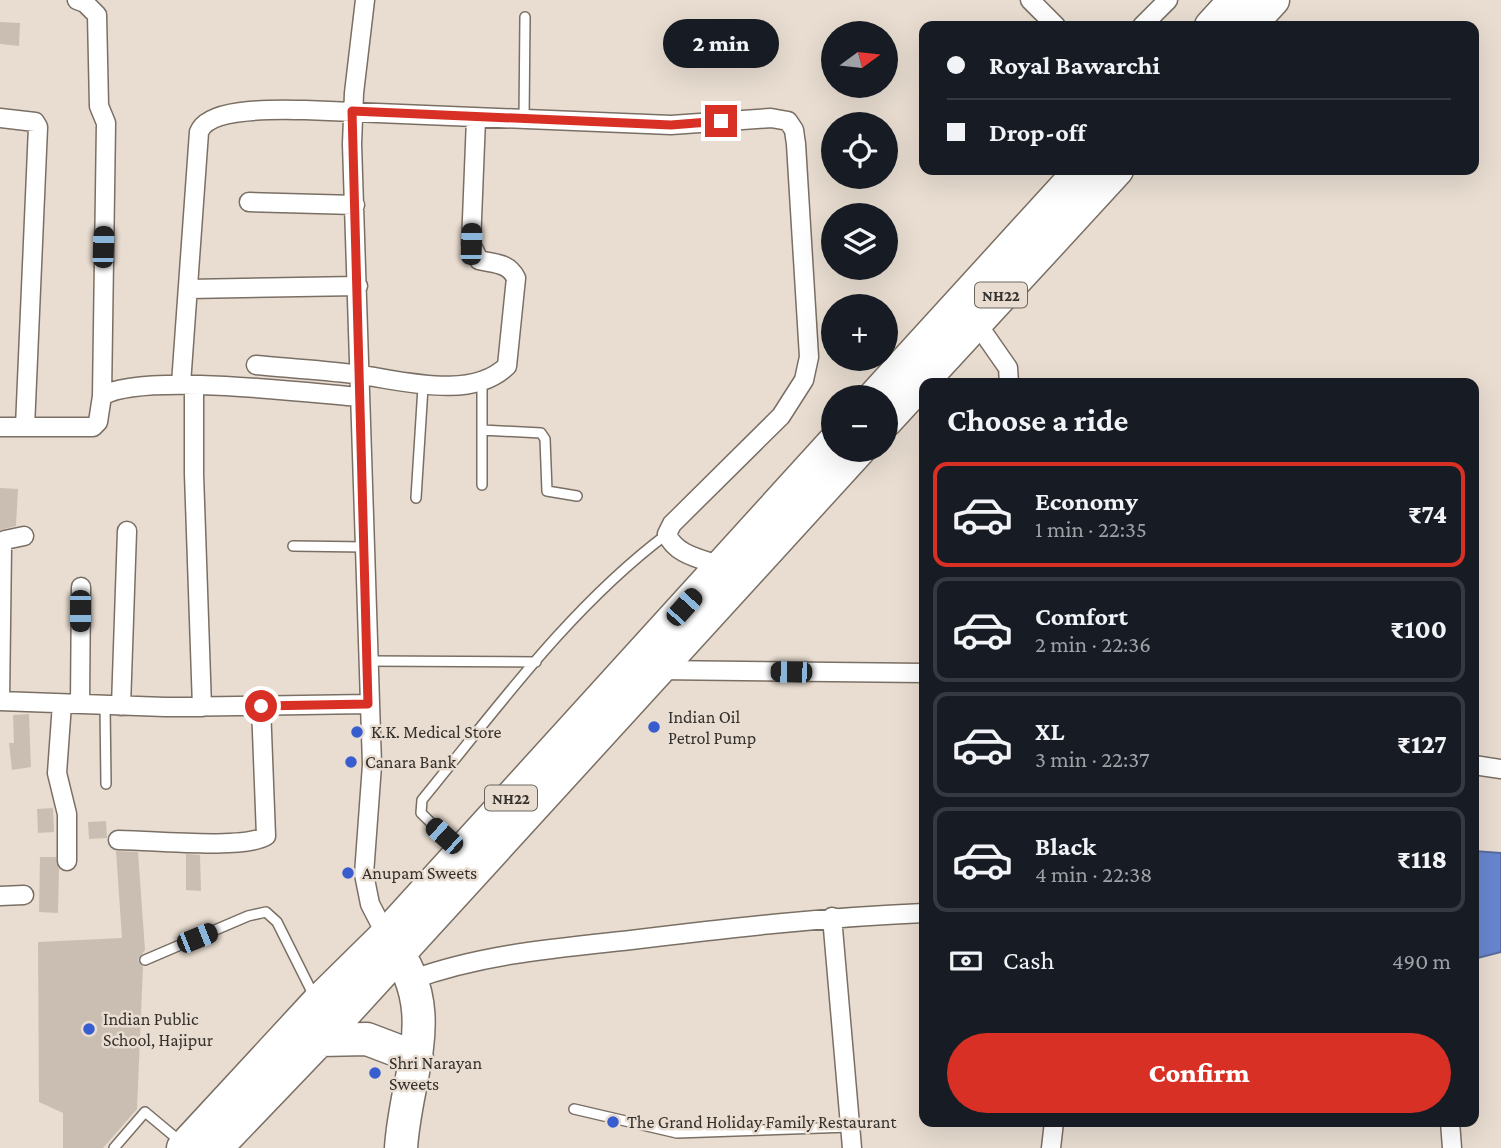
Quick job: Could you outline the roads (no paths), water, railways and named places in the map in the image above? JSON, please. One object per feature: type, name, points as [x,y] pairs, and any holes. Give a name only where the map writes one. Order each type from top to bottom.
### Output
[{"type":"highway","points":[[1216,21],[1235,0]]},
{"type":"highway","points":[[1254,21],[1273,0]]},
{"type":"highway","name":"NH22","points":[[885,385],[1076,175]]},
{"type":"highway","name":"NH22","points":[[925,378],[1111,175]]},
{"type":"highway","name":"NH22","points":[[898,408],[919,385]]},
{"type":"highway","name":"NH22","points":[[184,1147],[317,1003],[399,956],[461,852],[821,456]]},
{"type":"highway","name":"NH22","points":[[216,1148],[399,956],[848,462]]},
{"type":"highway","points":[[399,956],[419,1004],[417,1058],[403,1116],[401,1148]]},
{"type":"highway","points":[[320,1040],[367,1039],[417,1058]]},
{"type":"street","points":[[0,427],[93,428],[98,422],[102,396],[106,122],[99,106],[97,15],[85,3],[77,0]]},
{"type":"street","points":[[365,0],[352,111],[372,780],[363,874],[370,904],[399,956],[446,967],[510,955],[832,917],[919,913]]},
{"type":"street","points":[[1030,0],[1051,21]]},
{"type":"street","points":[[1147,21],[1168,0]]},
{"type":"street","points":[[202,707],[194,474],[188,385],[189,289],[194,185],[202,125],[210,119],[262,110],[352,111],[476,119],[671,125],[771,118],[788,121],[794,130],[809,357],[804,380],[780,416],[673,524],[667,534],[670,543],[680,551],[721,566]]},
{"type":"street","points":[[0,118],[35,122],[38,127],[25,427]]},
{"type":"street","points":[[256,365],[358,374],[423,387],[458,385],[500,373],[510,359],[516,278],[512,270],[503,264],[479,260],[473,253],[476,119]]},
{"type":"street","points":[[249,202],[355,205]]},
{"type":"street","points":[[189,289],[358,286]]},
{"type":"street","points":[[976,322],[1008,368],[1009,378]]},
{"type":"street","points":[[102,396],[125,387],[188,385],[360,397]]},
{"type":"street","points":[[113,706],[127,531]]},
{"type":"street","points":[[24,537],[10,538],[2,546],[0,701],[202,707],[368,704]]},
{"type":"street","points":[[67,861],[67,814],[57,773],[71,704],[80,587]]},
{"type":"street","points":[[658,670],[919,673]]},
{"type":"street","points":[[118,840],[229,841],[261,839],[266,836],[261,706]]},
{"type":"street","points":[[1479,766],[1501,769]]},
{"type":"street","points":[[0,896],[24,895]]},
{"type":"street","points":[[832,917],[852,1148]]},
{"type":"street","points":[[1051,1148],[1053,1127]]},
{"type":"street","points":[[1450,1127],[1452,1148]]},
{"type":"lane","points":[[524,120],[525,17]]},
{"type":"lane","points":[[482,379],[482,485]]},
{"type":"lane","points":[[416,498],[423,387]]},
{"type":"lane","points":[[482,430],[541,433],[545,439],[547,491],[577,496]]},
{"type":"lane","points":[[461,852],[427,821],[419,806],[536,662],[601,588],[667,534]]},
{"type":"lane","points":[[293,547],[365,547]]},
{"type":"lane","points":[[367,661],[536,662]]},
{"type":"lane","points":[[106,784],[113,706]]},
{"type":"lane","points":[[145,960],[248,916],[267,912],[277,922],[317,1003]]},
{"type":"lane","points":[[574,1109],[677,1133],[850,1127]]},
{"type":"lane","points":[[114,1148],[145,1112],[184,1147]]},
{"type":"water","points":[[1479,851],[1501,853],[1501,952],[1479,958]]},
{"type":"place","name":"Indian Oil Petrol Pump","points":[[654,727]]},
{"type":"place","name":"K.K. Medical Store","points":[[357,732]]},
{"type":"place","name":"Canara Bank","points":[[351,762]]},
{"type":"place","name":"Anupam Sweets","points":[[348,873]]},
{"type":"place","name":"Indian Public School, Hajipur","points":[[89,1029]]},
{"type":"place","name":"Shri Narayan Sweets","points":[[375,1073]]},
{"type":"place","name":"The Grand Holiday Family Restaurant","points":[[613,1122]]}]
